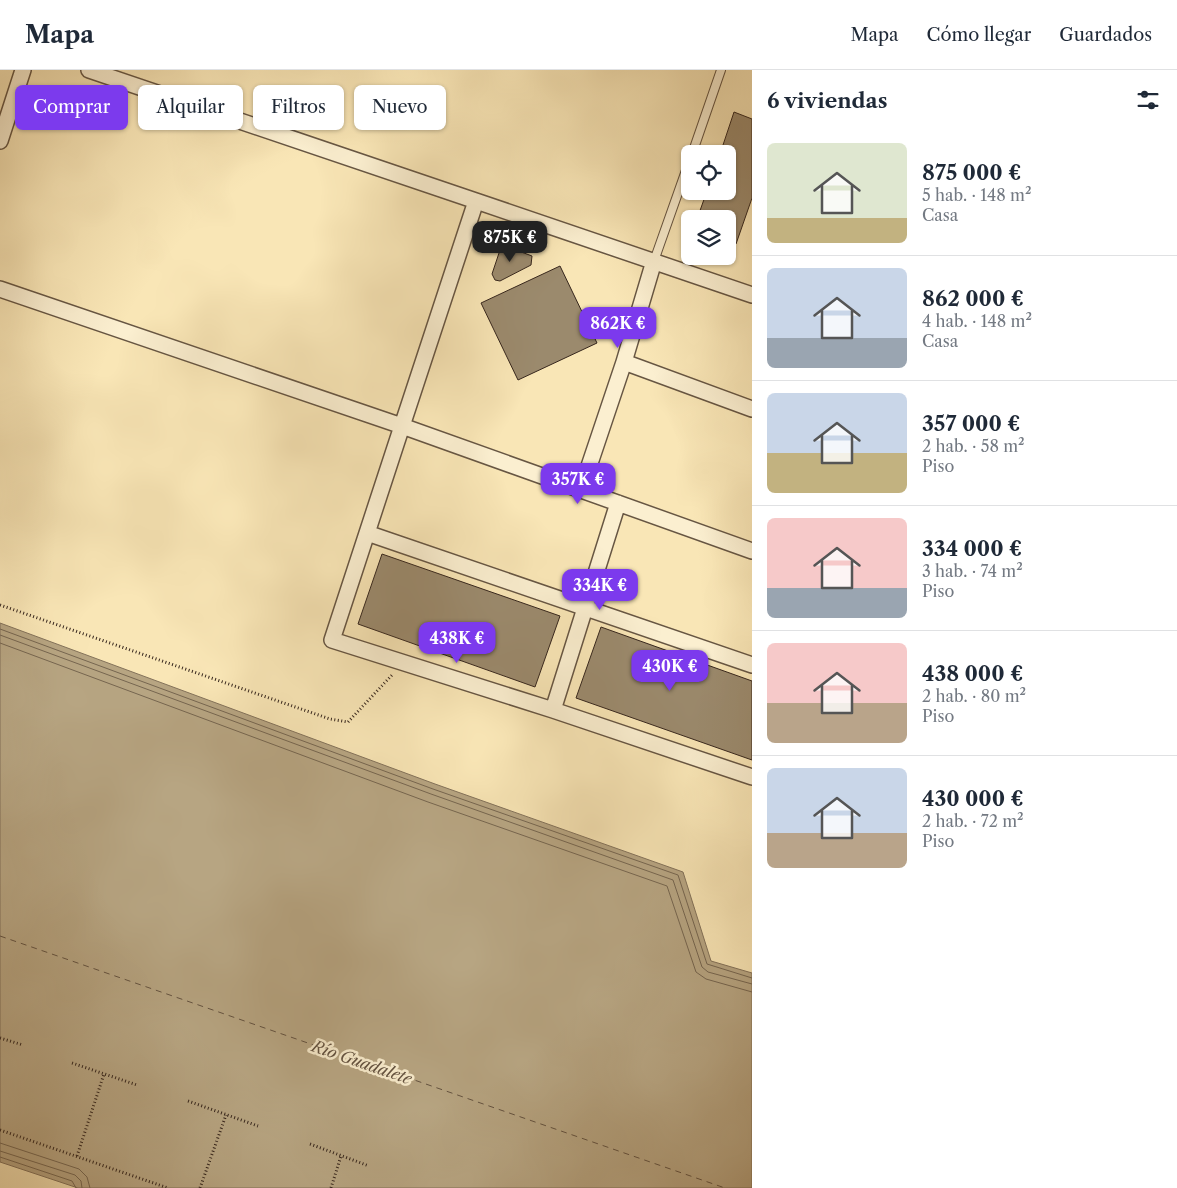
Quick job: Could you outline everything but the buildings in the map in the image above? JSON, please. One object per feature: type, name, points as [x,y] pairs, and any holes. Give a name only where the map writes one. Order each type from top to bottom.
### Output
[{"type":"street","points":[[0,141],[24,70]]},
{"type":"street","points":[[89,70],[752,295]]},
{"type":"street","points":[[476,201],[332,640],[553,710],[752,777]]},
{"type":"street","points":[[581,490],[624,362],[654,261]]},
{"type":"street","points":[[0,289],[402,426],[752,550]]},
{"type":"street","points":[[624,362],[752,409]]},
{"type":"street","points":[[553,710],[618,503]]},
{"type":"street","points":[[367,534],[752,666]]},
{"type":"lane","points":[[695,145],[721,70]]},
{"type":"lane","points":[[654,261],[681,184]]},
{"type":"path","points":[[0,605],[330,720],[348,722],[403,663]]},
{"type":"path","points":[[0,1038],[23,1045]]},
{"type":"path","points":[[72,1063],[137,1085]]},
{"type":"path","points":[[76,1156],[104,1074]]},
{"type":"path","points":[[188,1102],[258,1126]]},
{"type":"path","points":[[200,1188],[226,1114]]},
{"type":"path","points":[[0,1130],[168,1188]]},
{"type":"path","points":[[310,1144],[369,1166]]},
{"type":"path","points":[[330,1188],[342,1156]]},
{"type":"water","name":"Río Guadalete","points":[[0,623],[435,784],[683,872],[711,961],[752,973],[752,1188],[78,1188],[0,1162]]},
{"type":"ferry route","points":[[0,936],[725,1188]]}]
